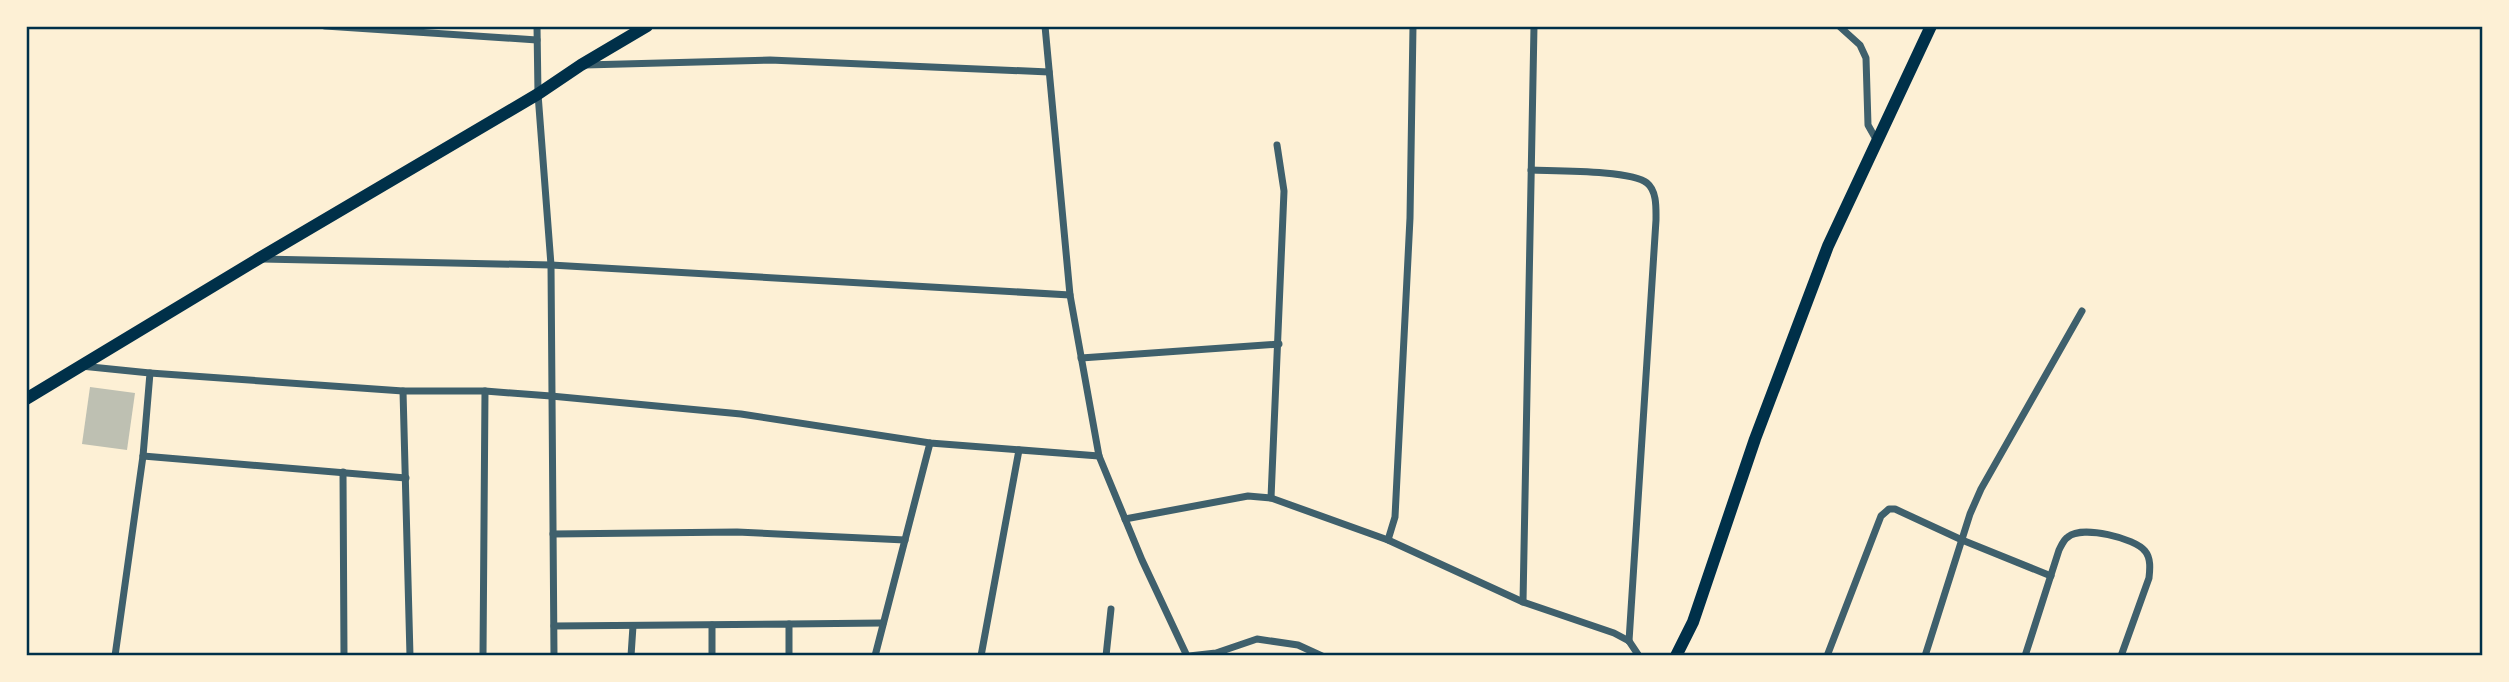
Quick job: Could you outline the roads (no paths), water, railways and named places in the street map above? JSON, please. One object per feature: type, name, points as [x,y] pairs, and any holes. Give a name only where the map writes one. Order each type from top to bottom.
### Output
[{"type":"main road","points":[[26,399],[258,258],[538,94],[647,26]]},
{"type":"main road","points":[[1676,656],[1693,622],[1755,439],[1828,246],[1931,26]]},
{"type":"street","points":[[325,26],[537,40]]},
{"type":"street","points":[[537,26],[538,94],[551,265],[554,656]]},
{"type":"street","points":[[1045,26],[1070,295],[1099,456],[1125,519],[1188,656],[1216,653],[1257,639],[1298,645],[1322,656]]},
{"type":"street","points":[[1388,540],[1395,517],[1397,490],[1410,218],[1413,26]]},
{"type":"street","points":[[1523,602],[1534,26]]},
{"type":"street","points":[[1839,26],[1860,45],[1866,58],[1868,125],[1877,141]]},
{"type":"street","points":[[581,65],[770,60],[1049,72]]},
{"type":"street","points":[[1271,498],[1284,191],[1278,145]]},
{"type":"street","points":[[1531,170],[1633,175],[1649,184],[1656,199],[1629,641]]},
{"type":"street","points":[[258,258],[551,265],[1070,295]]},
{"type":"street","points":[[1925,656],[1981,489],[2082,310]]},
{"type":"street","points":[[1081,358],[1279,344]]},
{"type":"street","points":[[81,366],[403,391],[485,391],[551,396],[741,414],[930,443],[1099,456]]},
{"type":"street","points":[[115,656],[143,456],[150,373]]},
{"type":"street","points":[[403,391],[410,656]]},
{"type":"street","points":[[484,656],[485,391]]},
{"type":"street","points":[[875,656],[930,443]]},
{"type":"street","points":[[981,656],[1018,450]]},
{"type":"street","points":[[143,456],[406,478]]},
{"type":"street","points":[[342,472],[344,656]]},
{"type":"street","points":[[1125,519],[1248,496],[1271,498],[1388,540],[1523,602],[1614,633],[1629,641],[1639,656]]},
{"type":"street","points":[[1827,656],[1884,511],[1895,509],[2051,576]]},
{"type":"street","points":[[2025,656],[2059,550],[2068,537],[2081,531],[2113,537],[2137,545],[2147,552],[2151,566],[2149,578],[2122,656]]},
{"type":"street","points":[[553,534],[737,532],[905,540]]},
{"type":"street","points":[[1106,656],[1111,609]]},
{"type":"street","points":[[554,626],[883,623]]},
{"type":"street","points":[[789,624],[789,656]]},
{"type":"street","points":[[712,625],[712,656]]},
{"type":"street","points":[[631,656],[632,626]]}]
